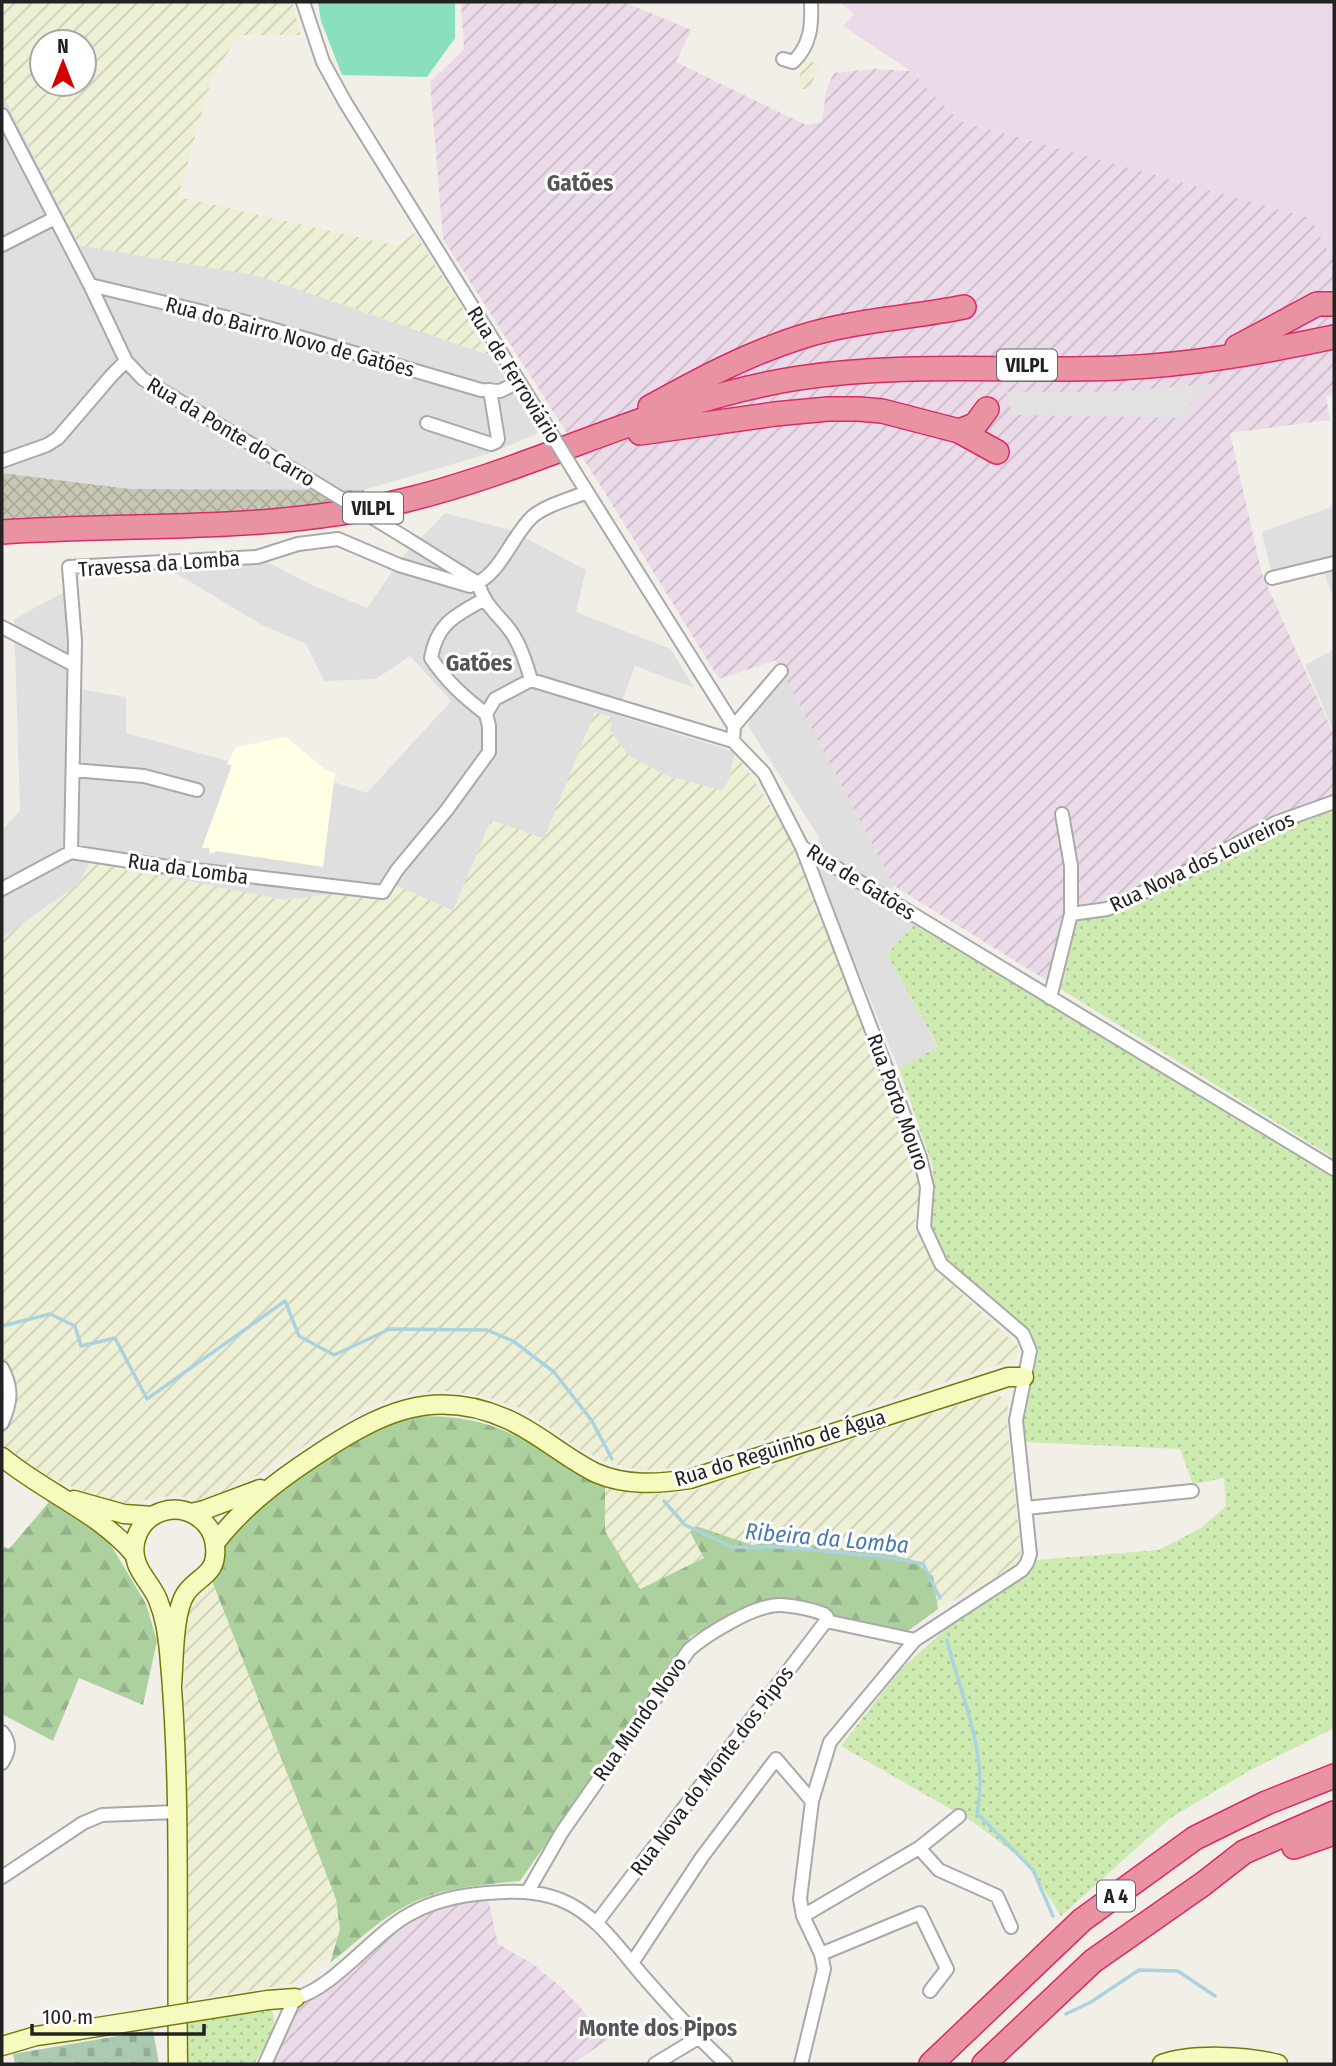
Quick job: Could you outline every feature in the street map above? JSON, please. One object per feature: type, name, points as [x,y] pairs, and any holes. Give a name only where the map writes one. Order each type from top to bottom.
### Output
[{"type":"highway","points":[[1326,304],[1311,324],[1317,334],[1329,338]]},
{"type":"highway","name":"VILPL","points":[[2,532],[217,526],[332,516],[439,491],[599,435],[783,377],[855,367],[1116,364],[1210,355],[1229,351],[1326,304]]},
{"type":"highway","points":[[599,435],[716,370],[801,337],[841,327],[964,307]]},
{"type":"highway","name":"VILPL","points":[[728,393],[794,379],[876,369],[1147,366],[1211,359],[1329,338]]},
{"type":"highway","points":[[599,435],[629,434],[828,409],[883,411],[959,431],[997,452]]},
{"type":"highway","points":[[959,431],[975,425],[987,409]]},
{"type":"highway","points":[[1195,1838],[1259,1795],[1334,1760]]},
{"type":"highway","name":"A 4","points":[[931,2064],[1082,1920],[1195,1838],[1266,1803],[1334,1776]]},
{"type":"highway","name":"A 4","points":[[984,2064],[1093,1961],[1244,1852],[1334,1813]]},
{"type":"highway","points":[[1203,1884],[1334,1833]]},
{"type":"street","name":"Rua de Ferroviário","points":[[303,2],[323,62],[345,102],[734,726]]},
{"type":"street","points":[[783,59],[793,62],[804,51],[812,25],[811,2]]},
{"type":"street","name":"Rua da Ponte do Carro","points":[[2,115],[6,132],[55,218],[126,361],[143,379],[478,583]]},
{"type":"street","points":[[2,245],[55,218]]},
{"type":"street","name":"Rua do Bairro Novo de Gatões","points":[[90,285],[258,325],[489,390]]},
{"type":"street","points":[[2,461],[47,445],[58,438],[126,361]]},
{"type":"street","points":[[428,423],[491,444],[496,442],[498,439],[489,390],[500,391],[519,382]]},
{"type":"street","points":[[483,600],[464,611],[437,633],[431,658],[459,692],[486,714],[495,699],[531,680],[526,660],[511,631],[483,600],[478,583],[490,574],[522,527],[535,514],[587,492]]},
{"type":"street","name":"Travessa da Lomba","points":[[71,852],[75,641],[69,568],[257,557],[298,544],[338,539],[399,565],[460,584],[470,586],[478,583]]},
{"type":"street","points":[[1272,578],[1331,564],[1334,579]]},
{"type":"street","points":[[2,627],[74,664]]},
{"type":"street","points":[[733,741],[734,726],[781,671]]},
{"type":"street","name":"Rua de Gatões","points":[[531,680],[733,741],[764,773],[802,847],[1334,1168]]},
{"type":"street","name":"Rua da Lomba","points":[[71,852],[162,866],[383,892],[397,870],[446,811],[489,752],[486,714]]},
{"type":"street","points":[[73,770],[144,776],[197,790]]},
{"type":"street","name":"Rua Nova dos Loureiros","points":[[1071,914],[1107,909],[1184,873],[1275,823],[1334,802]]},
{"type":"street","points":[[1050,998],[1071,914],[1071,866],[1062,814]]},
{"type":"street","name":"Rua Porto Mouro","points":[[801,2064],[824,1969],[821,1954],[803,1916],[800,1899],[812,1801],[830,1742],[915,1640],[1022,1570],[1030,1554],[1016,1420],[1030,1351],[1023,1334],[941,1264],[924,1227],[927,1188],[920,1157],[802,847]]},
{"type":"street","points":[[2,889],[71,852]]},
{"type":"street","points":[[2,1368],[11,1396],[2,1423]]},
{"type":"street","name":"Rua do Reguinho de Água","points":[[191,1513],[238,1498],[275,1482],[373,1420],[403,1409],[438,1405],[485,1410],[509,1420],[596,1473],[644,1483],[672,1482],[690,1479],[1008,1377],[1024,1377]]},
{"type":"street","points":[[2,1457],[123,1541],[134,1554],[141,1573],[148,1580],[164,1613],[172,1686],[176,1812],[178,2064]]},
{"type":"street","name":"Rua do Reguinho de Água","points":[[215,1543],[229,1525],[275,1482]]},
{"type":"street","points":[[1027,1508],[1192,1491]]},
{"type":"street","points":[[59,1495],[124,1514],[153,1516],[172,1509],[191,1513],[211,1530],[215,1543],[215,1556],[211,1567],[204,1578],[186,1592],[180,1611],[172,1686]]},
{"type":"street","points":[[134,1554],[138,1532],[153,1516]]},
{"type":"street","points":[[148,1580],[171,1590],[194,1585]]},
{"type":"street","name":"Rua Mundo Novo","points":[[528,1891],[562,1832],[610,1761],[689,1650],[700,1640],[754,1611],[779,1605],[824,1614],[826,1621],[915,1640]]},
{"type":"street","name":"Rua Nova do Monte dos Pipos","points":[[597,1922],[826,1621]]},
{"type":"street","points":[[2,1732],[9,1749],[2,1763]]},
{"type":"street","points":[[632,1963],[702,1857],[776,1759],[812,1801]]},
{"type":"street","points":[[2,1877],[83,1823],[102,1815],[176,1812]]},
{"type":"street","points":[[803,1916],[919,1848],[959,1816]]},
{"type":"street","points":[[919,1848],[939,1870],[997,1896],[1010,1927]]},
{"type":"street","points":[[2,2046],[36,2036],[295,1998],[314,1992],[411,1913],[455,1898],[482,1893],[528,1891],[563,1900],[597,1922],[698,2038],[726,2064]]},
{"type":"street","points":[[821,1954],[920,1913],[947,1969],[930,1991]]},
{"type":"street","points":[[265,2064],[295,1998]]},
{"type":"street","points":[[655,2064],[698,2038]]},
{"type":"street","points":[[1162,2064],[1194,2057],[1278,2064]]},
{"type":"shaded area","points":[[2,2],[292,2],[301,35],[239,35],[212,77],[178,197],[398,246],[415,233],[492,356],[259,276],[79,245],[2,93]]},
{"type":"shaded area","points":[[461,2],[624,2],[691,30],[676,62],[806,125],[822,122],[826,91],[834,73],[874,69],[911,71],[960,121],[1311,218],[1334,262],[1334,395],[1326,396],[1330,420],[1230,433],[1262,574],[1334,735],[1334,811],[1277,828],[1110,913],[1076,920],[1062,990],[894,886],[776,660],[719,679],[602,488],[443,239],[430,82],[464,49]]},
{"type":"shaded area","points":[[840,2],[1334,2],[1334,262],[1311,218],[960,121],[910,71],[843,26],[854,14]]},
{"type":"shaded area","points":[[808,60],[819,65],[809,91],[799,87],[801,67]]},
{"type":"shaded area","points":[[2,93],[79,245],[259,276],[492,356],[538,433],[494,452],[364,490],[130,489],[2,473]]},
{"type":"shaded area","points":[[1214,384],[1189,404],[1188,418],[1012,415],[1007,392],[1107,392]]},
{"type":"shaded area","points":[[2,473],[130,489],[364,490],[366,501],[320,511],[2,525]]},
{"type":"shaded area","points":[[1334,506],[1334,599],[1323,571],[1273,581],[1262,532]]},
{"type":"shaded area","points":[[445,513],[510,530],[586,570],[576,612],[671,649],[694,688],[635,666],[617,715],[735,752],[729,780],[722,791],[664,775],[628,755],[595,712],[544,840],[491,820],[453,911],[398,886],[284,900],[91,862],[79,884],[2,938],[2,830],[20,811],[14,619],[66,591],[79,689],[126,697],[126,733],[228,761],[315,776],[367,793],[451,701],[410,656],[376,679],[324,681],[306,644],[260,624],[164,566],[265,561],[312,585],[367,608],[403,556]]},
{"type":"shaded area","points":[[1334,650],[1334,732],[1305,665]]},
{"type":"shaded area","points":[[783,673],[894,886],[885,902],[917,922],[887,954],[938,1048],[899,1069],[816,869],[819,837],[748,726],[750,719]]},
{"type":"shaded area","points":[[595,712],[612,717],[610,730],[628,755],[665,775],[722,791],[729,780],[735,752],[800,850],[830,939],[921,1184],[914,1227],[937,1271],[1018,1346],[1016,1359],[679,1468],[639,1470],[608,1463],[581,1450],[522,1409],[487,1397],[446,1391],[405,1394],[366,1407],[262,1473],[217,1498],[204,1501],[179,1496],[125,1504],[82,1491],[24,1466],[2,1448],[2,938],[79,884],[90,862],[284,900],[398,886],[453,911],[491,820],[544,839]]},
{"type":"shaded area","points":[[286,737],[326,770],[335,773],[323,867],[217,851],[210,854],[209,848],[202,848],[232,765],[227,764],[236,747]]},
{"type":"shaded area","points":[[995,1393],[1008,1401],[1007,1423],[1021,1553],[1015,1565],[938,1609],[933,1576],[912,1560],[884,1553],[780,1541],[752,1545],[696,1526],[690,1532],[704,1558],[640,1590],[605,1531],[605,1486],[652,1494],[689,1492]]},
{"type":"shaded area","points":[[211,1578],[336,1899],[340,1929],[331,1955],[315,1970],[291,1984],[187,2000],[184,1614],[189,1600]]},
{"type":"shaded area","points":[[488,1898],[498,1944],[533,1964],[561,1987],[609,2039],[572,2064],[269,2064],[296,2009],[404,1925],[439,1907]]},
{"type":"green space","points":[[318,2],[455,2],[455,38],[427,77],[342,75],[321,21]]},
{"type":"green space","points":[[1334,811],[1334,1158],[1062,990],[1076,920],[1110,913],[1277,828]]},
{"type":"green space","points":[[917,922],[1334,1173],[1334,1728],[1247,1772],[1169,1819],[1061,1916],[1026,1862],[976,1824],[841,1746],[900,1670],[960,1616],[1026,1575],[1036,1560],[1159,1550],[1201,1528],[1226,1506],[1224,1478],[1193,1484],[1180,1449],[1022,1442],[1020,1418],[1038,1356],[1031,1331],[943,1257],[931,1222],[933,1167],[899,1069],[938,1047],[887,954]]},
{"type":"green space","points":[[415,1416],[450,1417],[493,1426],[523,1439],[579,1474],[605,1486],[605,1531],[640,1589],[704,1558],[690,1532],[696,1526],[752,1545],[780,1541],[884,1553],[912,1560],[933,1576],[938,1609],[908,1631],[834,1615],[826,1607],[764,1599],[691,1636],[520,1881],[455,1889],[423,1898],[386,1919],[330,1963],[340,1929],[336,1899],[211,1578],[216,1571],[229,1530],[255,1505],[364,1431]]},
{"type":"green space","points":[[49,1502],[108,1540],[146,1604],[157,1641],[143,1705],[79,1678],[53,1741],[2,1714],[2,1546],[9,1549]]},
{"type":"green space","points":[[272,2010],[274,2024],[266,2045],[254,2064],[188,2064],[187,2022]]},
{"type":"green space","points":[[153,2030],[159,2064],[15,2064],[13,2054]]},
{"type":"waterway","name":"Ribeira da Lomba","points":[[2,1326],[50,1314],[75,1326],[81,1346],[115,1338],[147,1399],[285,1301],[299,1336],[334,1355],[390,1329],[487,1330],[513,1341],[554,1372],[592,1421],[612,1459]]},
{"type":"waterway","name":"Ribeira da Lomba","points":[[664,1501],[685,1525],[732,1547],[782,1547],[886,1557],[923,1564],[940,1598]]},
{"type":"waterway","name":"Ribeira da Lomba","points":[[947,1640],[976,1747],[980,1791],[977,1813],[1033,1870],[1053,1916]]},
{"type":"waterway","name":"Ribeira da Lomba","points":[[1066,2014],[1091,2002],[1139,1970],[1178,1971],[1215,1996]]},
{"type":"district","name":"Gatões","points":[[580,183]]},
{"type":"district","name":"Gatões","points":[[479,663]]},
{"type":"district","name":"Monte dos Pipos","points":[[658,2028]]}]
